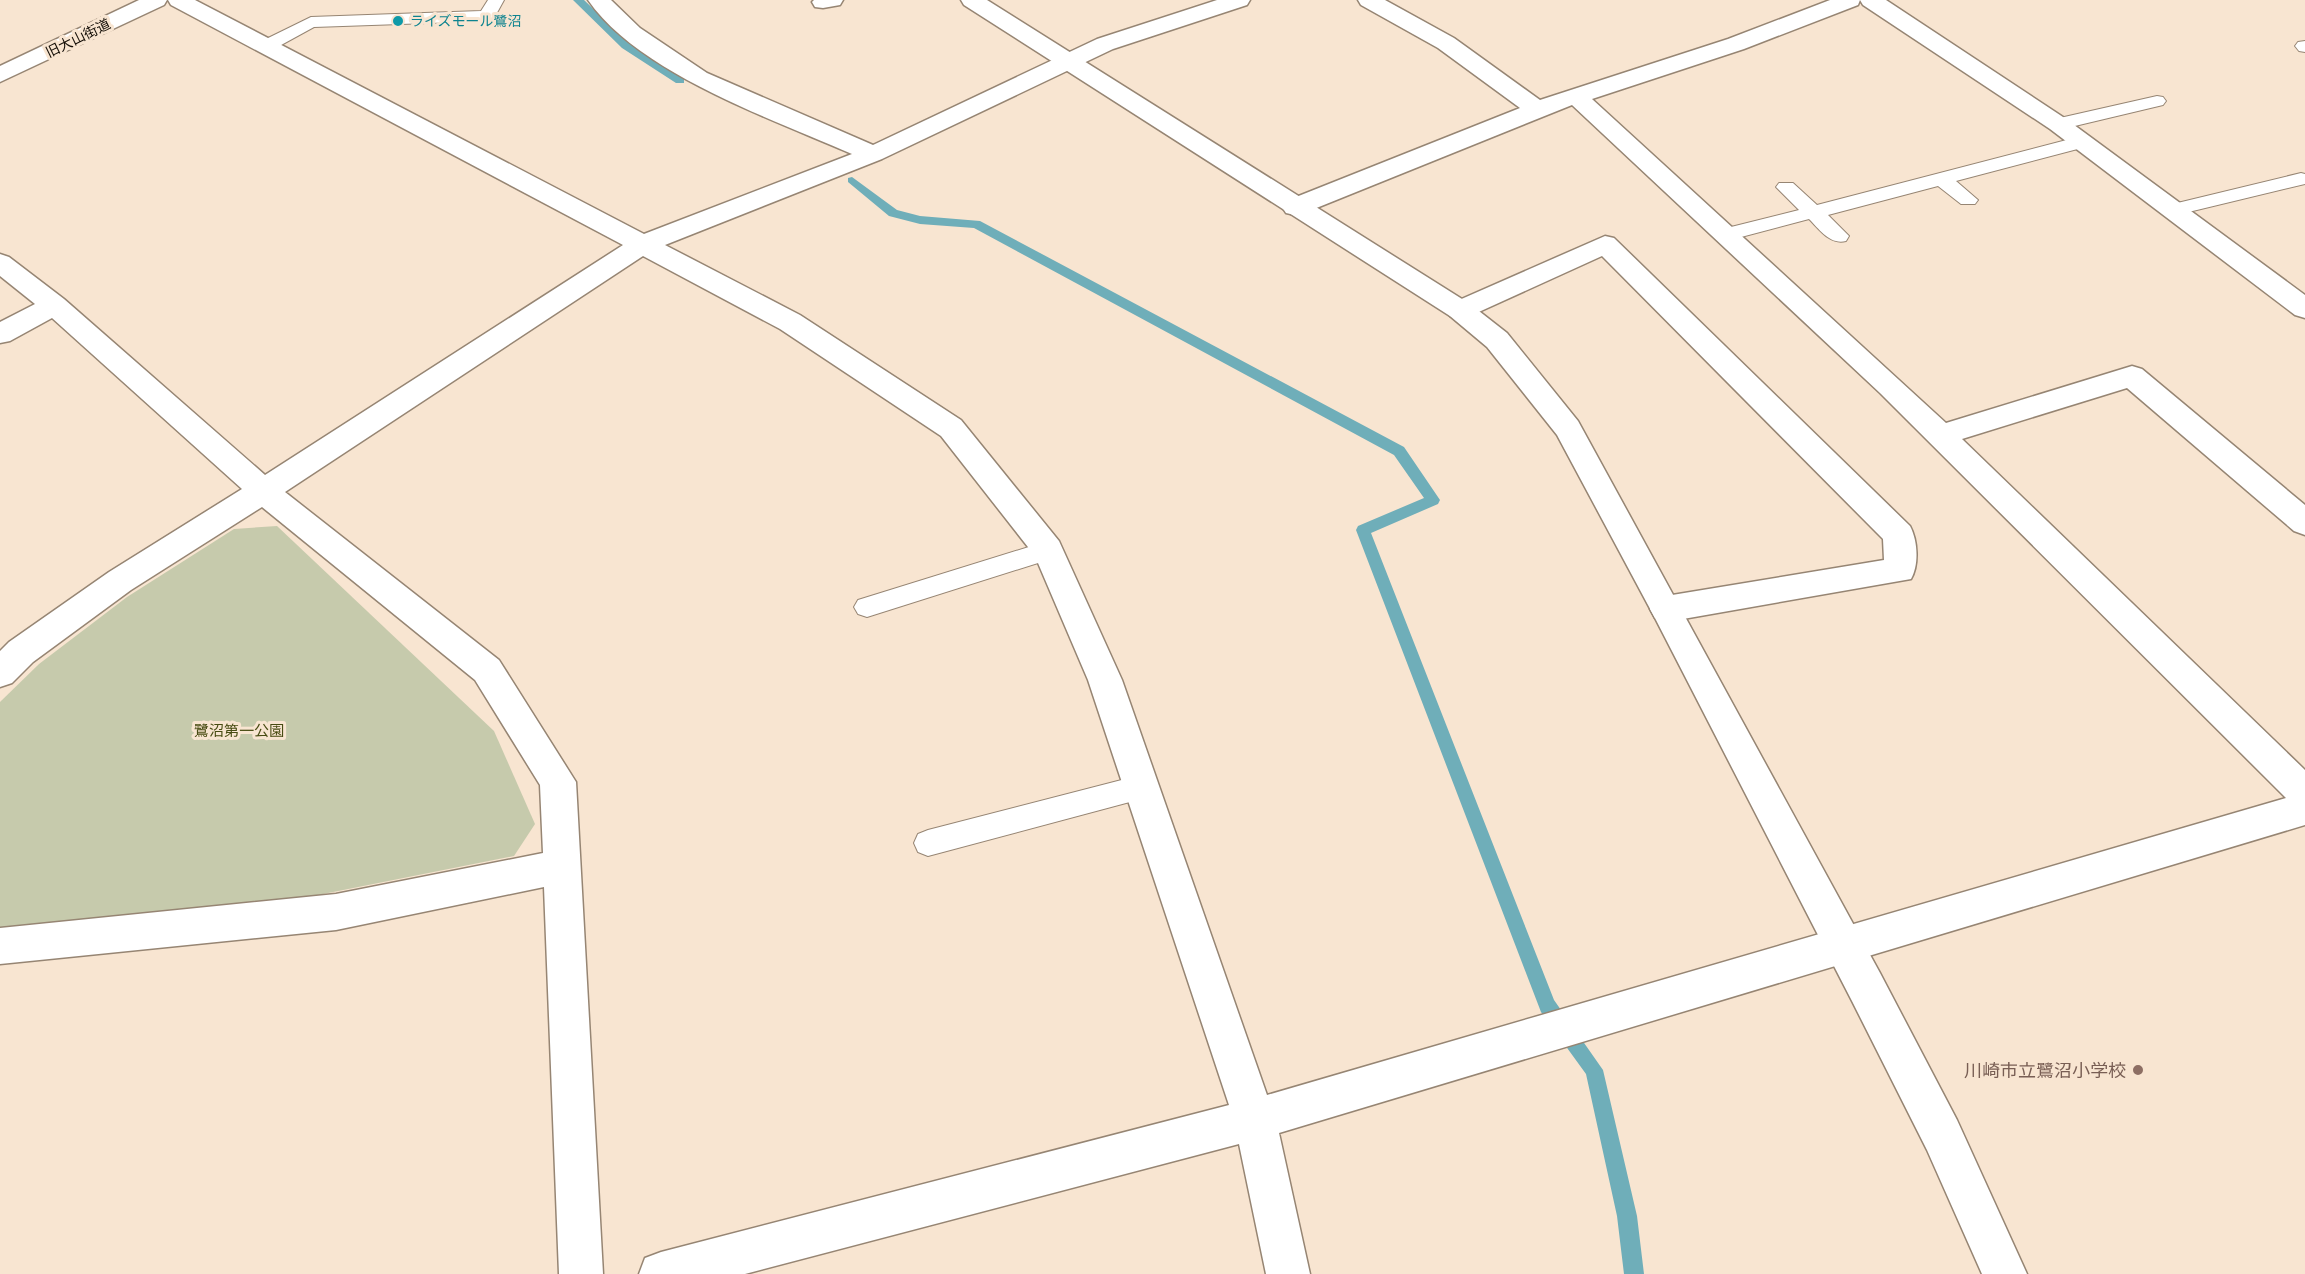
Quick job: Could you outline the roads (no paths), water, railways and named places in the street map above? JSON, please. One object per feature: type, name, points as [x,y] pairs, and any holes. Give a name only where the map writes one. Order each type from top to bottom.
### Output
[{"type":"street","name":"旧大山街道","points":[[0,75],[156,0]]},
{"type":"street","points":[[179,0],[790,322],[951,428],[1048,550],[1105,680],[1256,1119],[1288,1274]]},
{"type":"street","points":[[599,0],[632,33],[699,78],[873,153]]},
{"type":"street","points":[[972,0],[1460,310],[1497,340],[1568,429],[1666,609],[1942,1135],[2005,1274]]},
{"type":"street","points":[[0,673],[21,652],[120,581],[263,491],[641,245],[873,153],[1071,62],[1104,44],[1239,0]]},
{"type":"street","points":[[1369,0],[1446,43],[1537,109]]},
{"type":"street","points":[[1295,207],[1537,109],[1736,44],[1850,0]]},
{"type":"street","points":[[1871,0],[2058,124],[2305,309]]},
{"type":"street","points":[[1575,96],[1941,435],[2305,794]]},
{"type":"street","points":[[1460,310],[1605,244],[1899,535],[1900,570],[1666,609]]},
{"type":"street","points":[[0,263],[54,305],[263,491],[486,670],[558,782],[581,1274]]},
{"type":"street","points":[[0,334],[54,305]]},
{"type":"street","points":[[1941,435],[2132,376],[2305,523]]},
{"type":"street","points":[[661,1274],[1256,1119],[2305,809]]},
{"type":"street","points":[[0,946],[336,912],[562,866]]},
{"type":"lane","points":[[312,7],[308,15],[332,28],[410,26],[445,7],[448,0]]},
{"type":"lane","points":[[266,46],[311,22],[487,16],[496,0]]},
{"type":"lane","points":[[2058,124],[2157,101]]},
{"type":"lane","points":[[1726,235],[2082,142]]},
{"type":"lane","points":[[1942,179],[1968,200]]},
{"type":"lane","points":[[2172,210],[2301,179]]},
{"type":"lane","points":[[1786,187],[1839,236]]},
{"type":"lane","points":[[867,607],[1048,550]]},
{"type":"lane","points":[[928,843],[1141,787]]},
{"type":"waterway","points":[[578,0],[626,46],[680,81]]},
{"type":"waterway","points":[[852,180],[893,213],[920,220],[976,224],[1399,451],[1433,500],[1363,530],[1547,1006],[1594,1070],[1627,1216],[1634,1274]]},
{"type":"place","name":"ライズモール鷺沼","points":[[398,21]]},
{"type":"place","name":"川崎市立鷺沼小学校","points":[[2138,1070]]},
{"type":"park label","name":"鷺沼第一公園","points":[[239,731]]}]
